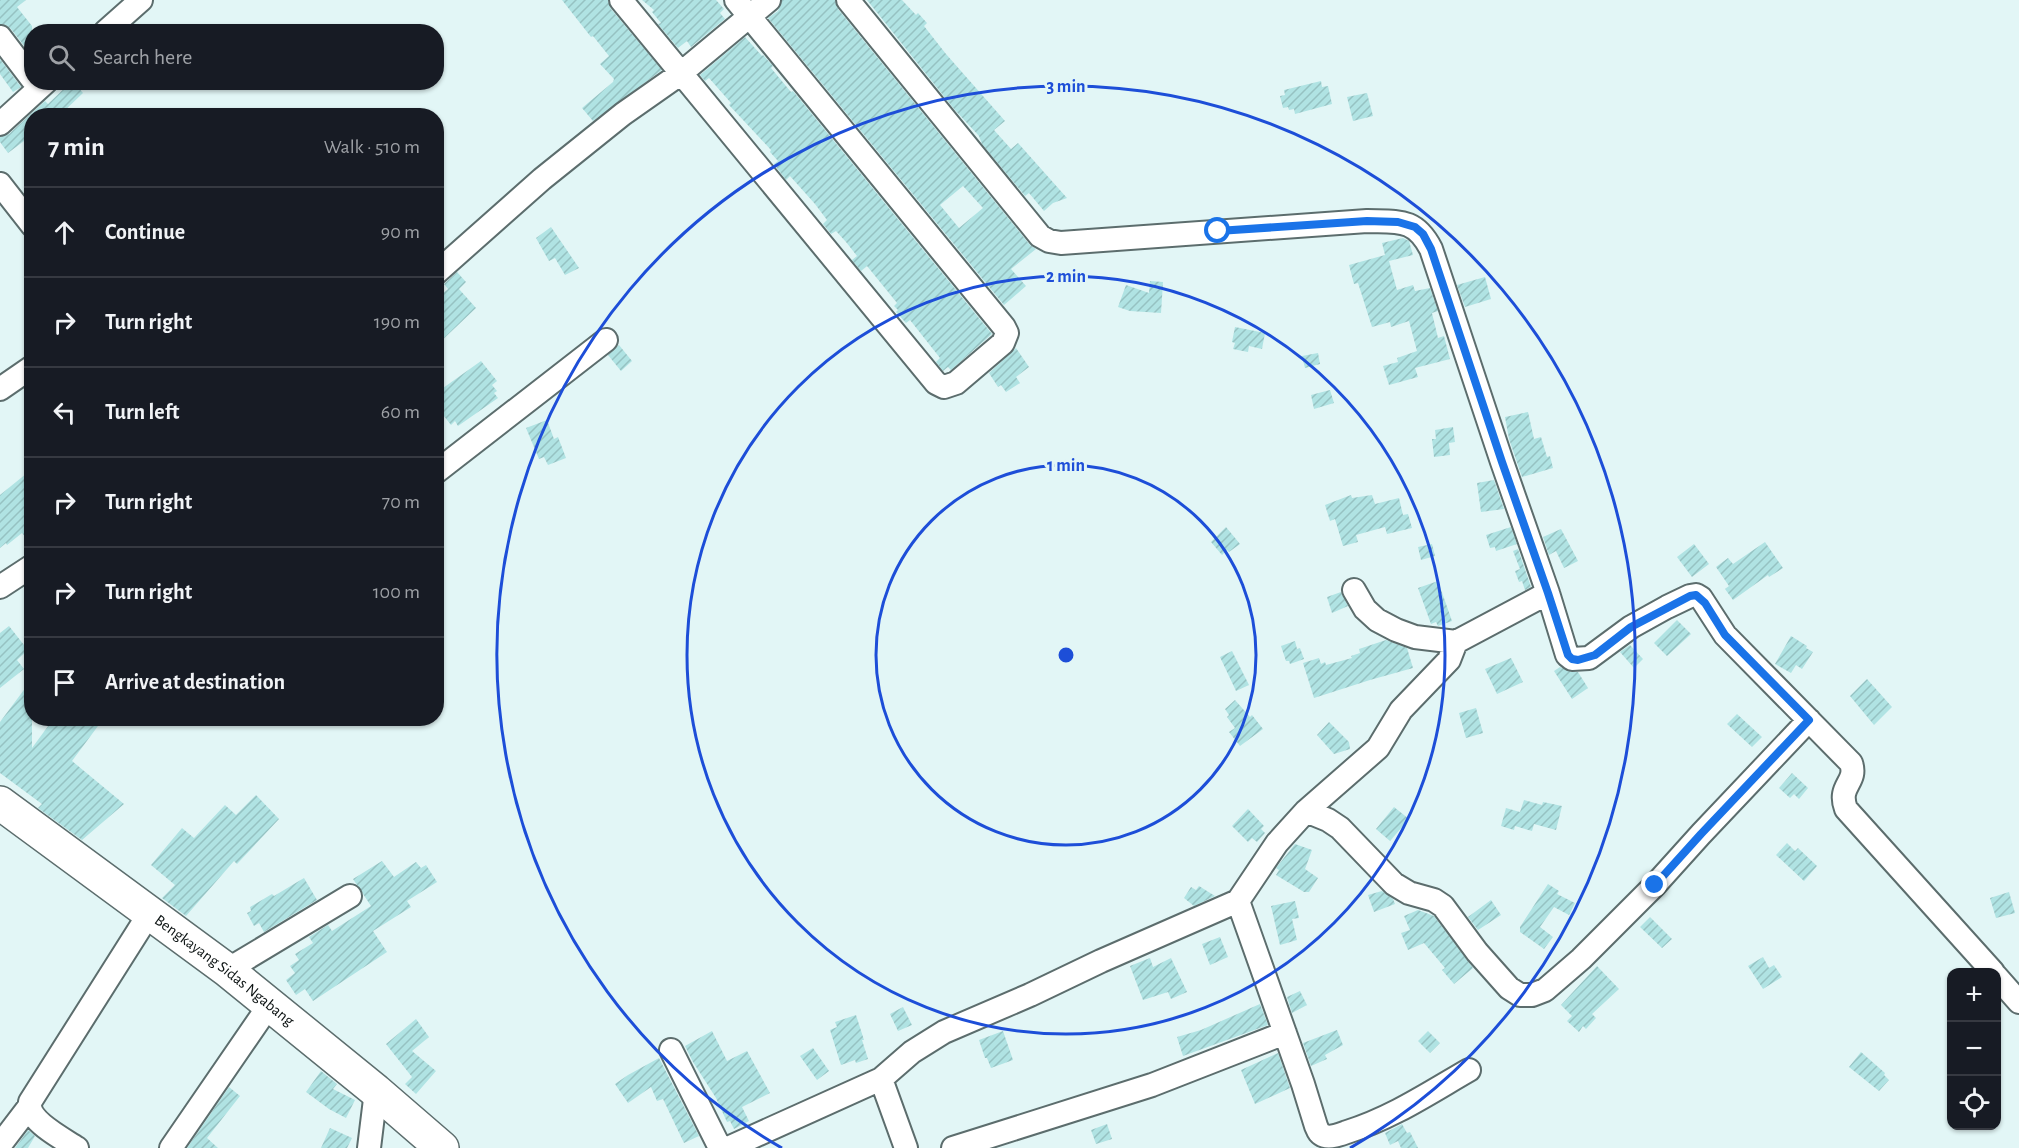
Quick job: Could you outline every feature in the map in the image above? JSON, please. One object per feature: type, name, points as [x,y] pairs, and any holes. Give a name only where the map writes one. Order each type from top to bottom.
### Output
[{"type":"highway","name":"Bengkayang Sidas Ngabang","points":[[0,803],[227,970],[376,1091],[442,1148]]},
{"type":"street","points":[[114,24],[141,0]]},
{"type":"street","points":[[621,0],[936,383],[944,387],[956,383],[1003,344],[1007,333],[999,319],[742,8]]},
{"type":"street","points":[[444,266],[551,172],[622,114],[680,74],[742,8],[769,0]]},
{"type":"street","points":[[848,0],[1040,236],[1049,241],[1061,243],[1367,221],[1398,222],[1415,227],[1423,234],[1431,249],[1568,655],[1578,660],[1595,655],[1631,627],[1696,595],[1705,603],[1725,635],[1851,763],[1853,776],[1844,792],[1843,800],[1846,809],[1990,968]]},
{"type":"street","points":[[0,37],[24,67]]},
{"type":"street","points":[[0,124],[31,90]]},
{"type":"street","points":[[0,184],[24,215]]},
{"type":"street","points":[[444,466],[606,340]]},
{"type":"street","points":[[0,389],[24,372]]},
{"type":"street","points":[[0,588],[24,572]]},
{"type":"street","points":[[1354,590],[1365,609],[1377,620],[1396,630],[1415,638],[1456,642],[1548,593]]},
{"type":"street","points":[[728,1148],[881,1079],[912,1052],[944,1032],[1238,901],[1277,843],[1306,811],[1378,748],[1401,710],[1449,660],[1456,642]]},
{"type":"street","points":[[1306,811],[1340,828],[1394,884],[1409,893],[1434,900],[1443,906],[1477,952],[1509,987],[1520,995],[1532,995],[1545,990],[1647,893],[1809,720]]},
{"type":"street","points":[[227,970],[350,896]]},
{"type":"street","points":[[1238,901],[1318,1132],[1322,1135],[1341,1134],[1374,1124],[1469,1070]]},
{"type":"street","points":[[0,1145],[29,1107],[31,1099],[149,914]]},
{"type":"street","points":[[2001,982],[2019,1002]]},
{"type":"street","points":[[171,1148],[270,1004]]},
{"type":"street","points":[[953,1148],[1152,1085],[1285,1033]]},
{"type":"street","points":[[671,1050],[720,1148]]},
{"type":"street","points":[[881,1079],[906,1148]]},
{"type":"street","points":[[369,1148],[376,1091]]},
{"type":"street","points":[[29,1107],[38,1122],[76,1148]]},
{"type":"building","points":[[0,0],[26,0],[17,7],[30,24],[24,24],[24,46],[11,29],[0,24]]},
{"type":"building","points":[[562,0],[608,0],[611,9],[662,70],[593,121],[582,108],[613,82],[614,79],[600,64],[609,56]]},
{"type":"building","points":[[642,0],[716,0],[724,9],[720,13],[725,19],[691,47],[687,41],[678,48],[658,24],[661,23],[652,12],[654,10]]},
{"type":"building","points":[[782,0],[835,0],[838,9],[1030,245],[1036,249],[1011,269],[1026,286],[1004,305],[768,18],[778,11]],"holes":[[[963,186],[983,208],[959,228],[940,205]]]},
{"type":"building","points":[[867,0],[902,0],[916,15],[918,13],[927,23],[924,26],[946,54],[1005,121],[994,130],[1011,149],[1018,143],[1067,198],[1053,203],[1044,211],[1029,193],[1025,196],[982,144],[979,136],[954,109]]},
{"type":"building","points":[[745,37],[773,66],[771,68],[791,92],[793,91],[992,334],[951,370],[948,367],[943,371],[936,362],[940,358],[910,320],[906,323],[896,312],[898,310],[894,306],[897,303],[867,266],[861,271],[852,260],[857,256],[846,242],[836,231],[831,234],[823,224],[827,220],[815,204],[790,176],[786,180],[774,164],[778,161],[770,152],[771,150],[729,105],[731,103],[709,78],[705,81],[700,75]]},
{"type":"building","points":[[0,59],[21,87],[13,92],[0,74]]},
{"type":"building","points":[[1321,81],[1322,87],[1328,86],[1332,104],[1295,114],[1294,109],[1283,108],[1280,96],[1285,95],[1284,90]]},
{"type":"building","points":[[63,90],[81,90],[83,93],[67,108],[37,108],[45,101],[48,104]]},
{"type":"building","points":[[1367,93],[1373,116],[1353,121],[1347,97]]},
{"type":"building","points":[[24,120],[24,141],[8,153],[0,142],[0,137],[9,134]]},
{"type":"building","points":[[551,227],[579,268],[565,275],[555,258],[549,261],[536,238]]},
{"type":"building","points":[[1403,238],[1409,241],[1413,255],[1389,261],[1397,290],[1413,285],[1415,291],[1430,288],[1438,311],[1432,313],[1438,338],[1444,336],[1450,359],[1415,368],[1418,377],[1389,385],[1383,366],[1398,362],[1397,358],[1417,351],[1409,321],[1391,327],[1390,322],[1372,327],[1358,283],[1354,284],[1349,265],[1385,255],[1382,243]]},
{"type":"building","points":[[457,272],[466,282],[459,289],[476,308],[444,338],[444,292],[448,289],[444,284]]},
{"type":"building","points":[[1485,277],[1491,299],[1465,307],[1457,285]]},
{"type":"building","points":[[1150,281],[1163,282],[1161,313],[1130,311],[1118,307],[1126,285],[1149,293]]},
{"type":"building","points":[[1235,327],[1265,333],[1262,349],[1249,346],[1248,352],[1233,349]]},
{"type":"building","points":[[619,345],[632,361],[621,371],[608,355]]},
{"type":"building","points":[[1016,348],[1029,367],[1016,377],[1020,383],[1006,392],[1001,385],[998,387],[989,373]]},
{"type":"building","points":[[1318,353],[1320,364],[1305,368],[1302,356]]},
{"type":"building","points":[[481,361],[497,381],[492,385],[497,391],[494,393],[498,398],[458,426],[455,421],[451,425],[444,416],[444,387]]},
{"type":"building","points":[[1330,390],[1334,403],[1314,409],[1311,395]]},
{"type":"building","points":[[1528,412],[1534,439],[1541,437],[1553,468],[1522,477],[1509,439],[1505,417]]},
{"type":"building","points":[[547,420],[554,439],[558,437],[566,458],[548,465],[544,457],[539,459],[526,428]]},
{"type":"building","points":[[1453,427],[1455,442],[1449,443],[1450,455],[1434,457],[1432,439],[1436,439],[1435,430]]},
{"type":"building","points":[[24,476],[24,535],[22,533],[0,548],[0,495]]},
{"type":"building","points":[[1494,480],[1504,509],[1481,512],[1477,483]]},
{"type":"building","points":[[1351,495],[1352,498],[1372,495],[1375,504],[1399,498],[1403,515],[1408,514],[1412,528],[1387,534],[1385,527],[1356,535],[1358,542],[1343,546],[1335,519],[1330,521],[1325,505]]},
{"type":"building","points":[[1226,527],[1240,544],[1222,555],[1211,542]]},
{"type":"building","points":[[1511,527],[1517,544],[1496,551],[1495,547],[1490,548],[1486,535]]},
{"type":"building","points":[[1561,529],[1578,561],[1564,568],[1556,551],[1549,555],[1543,537]]},
{"type":"building","points":[[1765,542],[1783,568],[1769,577],[1768,575],[1733,600],[1725,589],[1729,586],[1716,567],[1728,558],[1733,564]]},
{"type":"building","points":[[1432,544],[1435,556],[1421,560],[1418,547]]},
{"type":"building","points":[[1694,544],[1709,564],[1692,577],[1677,557]]},
{"type":"building","points":[[1518,549],[1531,587],[1525,590],[1515,571],[1520,569],[1513,551]]},
{"type":"building","points":[[1438,581],[1452,621],[1438,626],[1436,622],[1431,624],[1418,588]]},
{"type":"building","points":[[1341,592],[1348,606],[1332,613],[1327,597]]},
{"type":"building","points":[[1677,620],[1691,634],[1667,656],[1654,643]]},
{"type":"building","points":[[9,626],[24,645],[24,654],[17,660],[24,669],[0,688],[0,633]]},
{"type":"building","points":[[1791,636],[1813,652],[1802,669],[1796,665],[1791,673],[1775,664]]},
{"type":"building","points":[[1386,640],[1407,648],[1413,668],[1314,698],[1303,663],[1319,658],[1321,664],[1325,662],[1326,665],[1352,658],[1351,656],[1360,653],[1359,649]]},
{"type":"building","points":[[1295,641],[1304,659],[1290,664],[1286,661],[1281,646]]},
{"type":"building","points":[[1630,645],[1643,659],[1634,668],[1620,652]]},
{"type":"building","points":[[1232,651],[1249,685],[1236,691],[1220,657]]},
{"type":"building","points":[[1511,658],[1523,682],[1497,694],[1485,669]]},
{"type":"building","points":[[1560,667],[1578,672],[1588,688],[1572,699],[1554,671]]},
{"type":"building","points":[[1867,679],[1892,707],[1874,725],[1850,696]]},
{"type":"building","points":[[24,690],[24,726],[32,726],[32,748],[48,726],[98,726],[72,761],[124,804],[82,840],[38,808],[42,804],[0,773],[0,722]]},
{"type":"building","points":[[1235,700],[1250,717],[1252,715],[1263,729],[1240,746],[1229,732],[1235,728],[1227,717],[1229,715],[1225,709]]},
{"type":"building","points":[[1476,708],[1483,733],[1466,738],[1459,713]]},
{"type":"building","points":[[1737,714],[1762,737],[1752,747],[1727,724]]},
{"type":"building","points":[[1329,722],[1349,742],[1350,749],[1334,754],[1317,735]]},
{"type":"building","points":[[1792,773],[1808,788],[1799,799],[1794,794],[1790,798],[1779,788]]},
{"type":"building","points":[[256,795],[279,819],[237,864],[234,861],[186,916],[162,898],[175,885],[151,865],[182,828],[194,838],[225,805],[236,815]]},
{"type":"building","points":[[1524,800],[1542,805],[1543,802],[1562,806],[1556,830],[1534,824],[1532,831],[1515,826],[1514,830],[1501,826],[1506,808],[1520,812]]},
{"type":"building","points":[[1394,807],[1409,819],[1390,841],[1376,829]]},
{"type":"building","points":[[1248,809],[1264,826],[1261,829],[1265,833],[1257,842],[1252,838],[1248,842],[1232,826]]},
{"type":"building","points":[[1787,843],[1795,851],[1798,848],[1817,866],[1804,881],[1776,855]]},
{"type":"building","points":[[1295,844],[1312,850],[1305,869],[1318,878],[1309,892],[1304,892],[1276,875],[1279,870],[1276,868]]},
{"type":"building","points":[[382,861],[394,877],[416,862],[421,868],[426,865],[437,882],[407,901],[411,907],[373,931],[387,952],[313,1001],[305,989],[296,995],[286,980],[295,973],[290,966],[299,960],[295,954],[313,943],[309,937],[328,925],[332,931],[371,906],[353,879]]},
{"type":"building","points":[[304,878],[317,900],[264,932],[259,923],[254,926],[247,913],[251,911],[250,907]]},
{"type":"building","points":[[1548,884],[1559,891],[1557,894],[1575,903],[1569,915],[1554,907],[1540,927],[1553,937],[1544,949],[1520,932],[1520,927]]},
{"type":"building","points":[[1199,886],[1215,896],[1194,906],[1184,898],[1191,887],[1196,890]]},
{"type":"building","points":[[1382,891],[1393,899],[1395,904],[1374,912],[1368,895]]},
{"type":"building","points":[[2009,892],[2015,913],[1996,918],[1990,898]]},
{"type":"building","points":[[1491,900],[1501,915],[1478,930],[1468,917]]},
{"type":"building","points":[[1295,901],[1299,918],[1292,919],[1297,940],[1280,945],[1271,906]]},
{"type":"building","points":[[1418,910],[1434,916],[1473,968],[1454,984],[1442,970],[1445,968],[1424,943],[1408,950],[1401,933],[1410,930],[1404,916]]},
{"type":"building","points":[[1650,917],[1672,939],[1662,948],[1640,927]]},
{"type":"building","points":[[1220,937],[1228,957],[1210,965],[1202,944]]},
{"type":"building","points":[[1763,957],[1769,968],[1774,965],[1782,977],[1763,989],[1748,966]]},
{"type":"building","points":[[1150,958],[1153,967],[1171,958],[1187,992],[1171,999],[1168,992],[1143,1000],[1130,966]]},
{"type":"building","points":[[1597,966],[1619,989],[1592,1014],[1596,1018],[1586,1029],[1583,1026],[1579,1032],[1567,1021],[1572,1016],[1561,1005]]},
{"type":"building","points":[[1300,991],[1307,1005],[1292,1013],[1287,997]]},
{"type":"building","points":[[1260,1004],[1268,1025],[1183,1056],[1177,1037],[1201,1030]]},
{"type":"building","points":[[903,1007],[912,1025],[898,1031],[890,1014]]},
{"type":"building","points":[[856,1015],[868,1059],[856,1063],[855,1060],[841,1065],[830,1030],[837,1027],[835,1022]]},
{"type":"building","points":[[416,1019],[429,1037],[412,1051],[436,1071],[416,1094],[405,1084],[412,1077],[386,1044]]},
{"type":"building","points":[[1337,1030],[1343,1045],[1325,1055],[1327,1059],[1311,1066],[1303,1043]]},
{"type":"building","points":[[712,1031],[727,1061],[747,1051],[770,1093],[742,1107],[749,1121],[734,1129],[730,1121],[727,1122],[716,1098],[685,1046]]},
{"type":"building","points":[[1003,1031],[1013,1060],[991,1068],[979,1040]]},
{"type":"building","points":[[1428,1031],[1440,1043],[1430,1053],[1418,1041]]},
{"type":"building","points":[[813,1048],[829,1071],[817,1080],[800,1056]]},
{"type":"building","points":[[1861,1052],[1885,1073],[1884,1075],[1889,1080],[1879,1091],[1849,1067]]},
{"type":"building","points":[[1278,1053],[1290,1088],[1255,1104],[1241,1070]]},
{"type":"building","points":[[659,1058],[699,1136],[684,1143],[663,1099],[657,1101],[651,1087],[628,1103],[615,1084]]},
{"type":"building","points":[[321,1071],[337,1084],[333,1089],[355,1100],[346,1118],[306,1092]]},
{"type":"building","points":[[229,1087],[240,1096],[207,1138],[218,1148],[187,1148]]},
{"type":"building","points":[[1107,1124],[1112,1139],[1096,1144],[1091,1130]]},
{"type":"building","points":[[1402,1124],[1407,1133],[1410,1132],[1418,1148],[1401,1148],[1398,1141],[1390,1145],[1385,1133]]},
{"type":"building","points":[[330,1128],[352,1138],[347,1148],[321,1148]]},
{"type":"building","points":[[28,1130],[35,1136],[28,1148],[15,1148]]},
{"type":"route","points":[[1218,231],[1367,221],[1398,222],[1415,227],[1423,234],[1431,249],[1568,655],[1578,660],[1589,658],[1631,627],[1667,607],[1696,595],[1705,603],[1725,635],[1809,720],[1655,885]]}]
